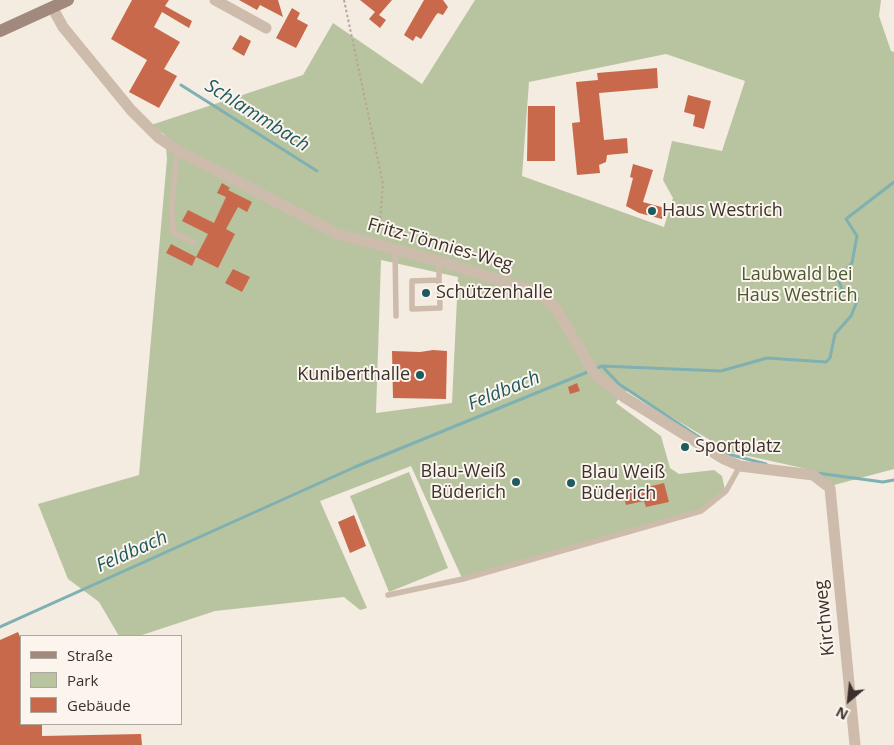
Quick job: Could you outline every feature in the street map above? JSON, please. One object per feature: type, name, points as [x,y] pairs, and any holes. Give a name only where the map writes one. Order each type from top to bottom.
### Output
[{"type":"street","points":[[0,31],[68,0]]},
{"type":"street","points":[[215,0],[266,28]]},
{"type":"street","name":"Fritz-Tönnies-Weg","points":[[52,7],[63,27],[131,110],[159,138],[177,150],[338,234],[395,248],[514,284],[547,299],[561,316],[592,370],[624,397],[724,459],[740,466],[813,475],[830,488]]},
{"type":"street","name":"Kirchweg","points":[[830,488],[855,745]]},
{"type":"lane","points":[[177,150],[172,204],[173,232],[194,243]]},
{"type":"lane","points":[[395,248],[396,316]]},
{"type":"lane","points":[[439,261],[440,308],[412,309],[412,281],[439,280]]},
{"type":"lane","points":[[388,595],[463,579],[701,511],[726,490],[740,466]]},
{"type":"path","points":[[344,0],[383,184],[379,244]]},
{"type":"green space","name":"Laubwald bei Haus Westrich","points":[[475,0],[881,0],[879,16],[891,51],[894,52],[894,469],[834,485],[807,469],[730,452],[628,391],[622,392],[616,403],[661,436],[670,468],[679,474],[714,470],[722,476],[725,490],[701,509],[462,578],[411,466],[320,501],[367,608],[360,610],[344,597],[215,611],[142,635],[118,635],[99,602],[68,579],[38,504],[139,475],[167,159],[165,135],[151,125],[303,75],[333,23],[422,84]],"holes":[[[666,54],[745,81],[722,151],[672,141],[663,180],[673,198],[664,227],[522,176],[529,82]],[[381,260],[458,277],[452,403],[376,413]]]},
{"type":"green space","points":[[409,472],[448,568],[389,592],[350,496]]},
{"type":"building","points":[[132,0],[169,0],[165,6],[192,21],[189,28],[162,12],[154,27],[180,42],[164,69],[177,76],[159,108],[129,92],[147,60],[111,39]]},
{"type":"building","points":[[239,0],[278,0],[283,17],[260,5],[257,10]]},
{"type":"building","points":[[360,0],[392,0],[379,15],[386,20],[380,28],[369,19],[375,12]]},
{"type":"building","points":[[424,0],[443,0],[448,7],[443,15],[438,13],[436,15],[421,39],[416,36],[413,41],[404,35]]},
{"type":"building","points":[[292,8],[300,13],[297,19],[308,25],[296,48],[276,38]]},
{"type":"building","points":[[240,35],[251,41],[244,56],[232,49]]},
{"type":"building","points":[[657,68],[658,88],[599,93],[604,140],[627,138],[628,153],[607,155],[606,162],[599,165],[600,173],[577,175],[572,123],[580,122],[576,82],[598,80],[597,73]]},
{"type":"building","points":[[688,95],[711,101],[704,129],[693,126],[695,115],[684,112]]},
{"type":"building","points":[[528,106],[555,106],[555,161],[527,161]]},
{"type":"building","points":[[633,164],[653,170],[643,202],[665,208],[662,219],[639,213],[626,206],[633,178],[630,177]]},
{"type":"building","points":[[222,183],[230,188],[228,190],[252,202],[247,212],[238,207],[226,229],[235,234],[218,268],[196,257],[208,234],[182,221],[188,210],[214,223],[226,197],[217,193]]},
{"type":"building","points":[[171,244],[196,257],[192,266],[166,253]]},
{"type":"building","points":[[233,269],[250,277],[242,292],[225,283]]},
{"type":"building","name":"Kuniberthalle","points":[[433,350],[447,351],[446,399],[393,398],[392,351],[420,352]]},
{"type":"building","points":[[577,383],[580,391],[570,394],[568,387]]},
{"type":"building","points":[[664,483],[669,502],[646,507],[644,501],[626,505],[623,493]]},
{"type":"building","points":[[354,515],[366,546],[350,553],[338,522]]},
{"type":"building","points":[[18,632],[20,637],[20,725],[42,725],[42,736],[141,734],[142,745],[0,745],[0,640]]},
{"type":"waterway","name":"Schlammbach","points":[[181,85],[317,171]]},
{"type":"waterway","name":"Feldbach","points":[[595,369],[602,366],[721,371],[767,358],[826,362],[830,358],[835,334],[851,316],[858,299],[842,289],[838,279],[852,263],[857,236],[846,219],[894,182]]},
{"type":"waterway","points":[[602,366],[619,384],[708,443]]},
{"type":"waterway","name":"Feldbach","points":[[0,627],[355,467],[590,371]]},
{"type":"waterway","points":[[724,453],[766,464]]},
{"type":"waterway","points":[[817,473],[883,482],[894,480]]},
{"type":"place","name":"Haus Westrich","points":[[652,211]]},
{"type":"place","name":"Schützenhalle","points":[[426,293]]},
{"type":"place","name":"Kuniberthalle","points":[[420,375]]},
{"type":"place","name":"Sportplatz","points":[[685,447]]},
{"type":"place","name":"Blau-Weiß Büderich","points":[[516,482]]},
{"type":"place","name":"Blau Weiß Büderich","points":[[571,483]]}]
